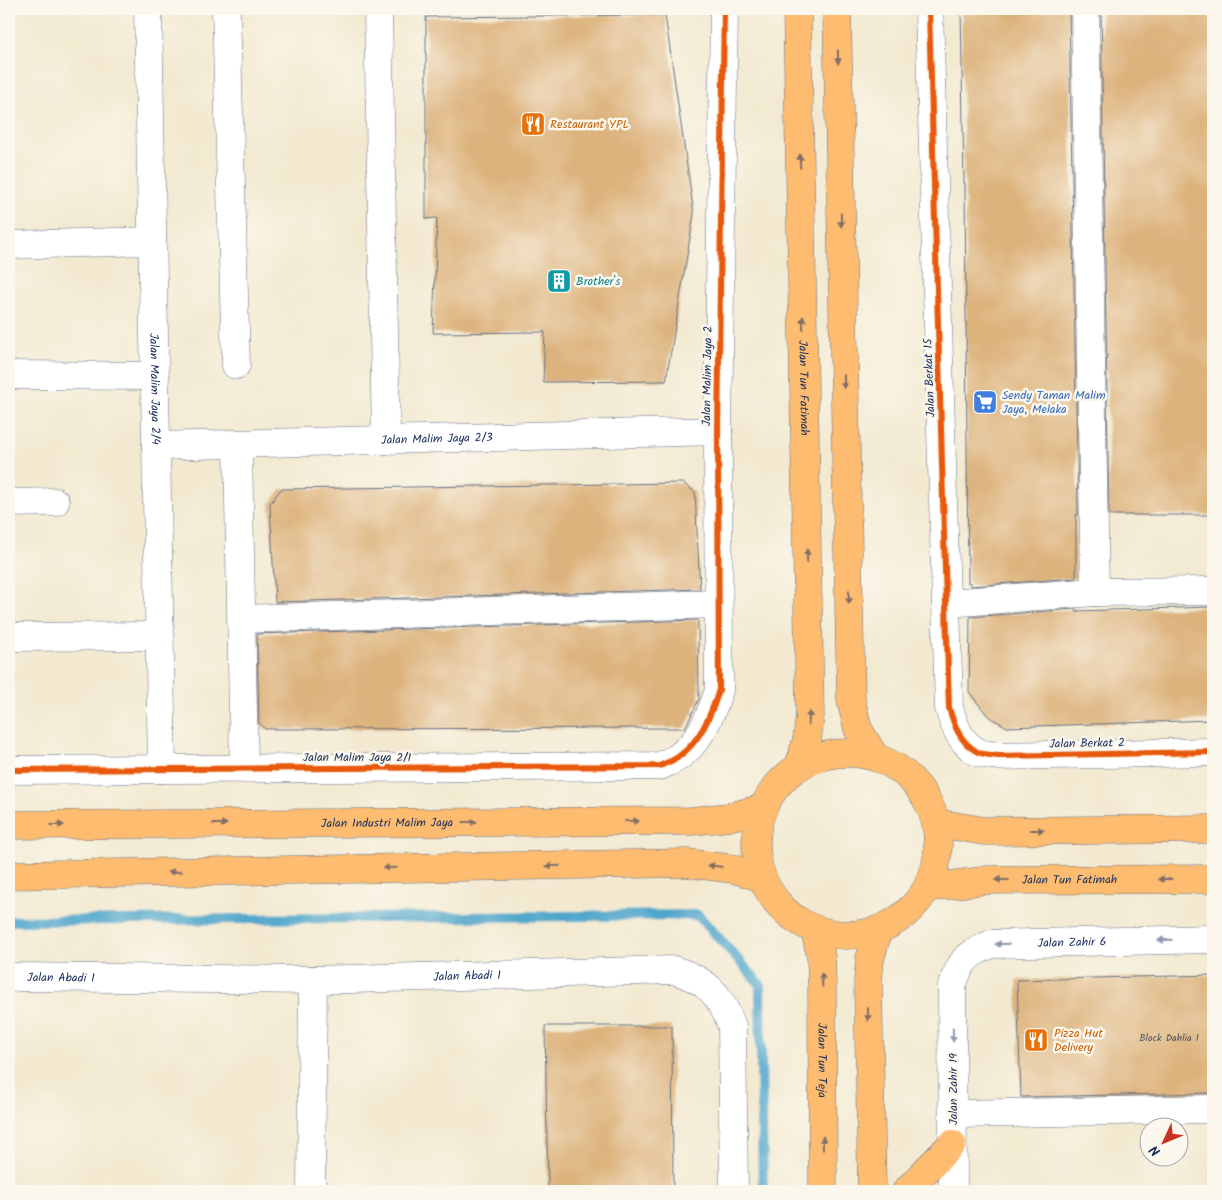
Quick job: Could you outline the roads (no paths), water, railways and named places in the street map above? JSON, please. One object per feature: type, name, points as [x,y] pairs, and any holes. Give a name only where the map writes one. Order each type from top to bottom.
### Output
[{"type":"main road","name":"Jalan Tun Fatimah","points":[[797,9],[810,715],[807,740],[799,766]]},
{"type":"main road","points":[[837,9],[851,700],[858,729],[874,757]]},
{"type":"main road","points":[[836,753],[856,753],[874,757],[891,764],[919,788],[929,804],[936,822],[939,845],[936,867],[928,888],[915,907],[898,921],[878,931],[857,936],[836,935],[815,930],[798,921],[783,909],[771,895],[762,878],[757,860],[758,825],[763,808],[772,791],[784,777],[799,766],[817,758],[836,753]]},
{"type":"main road","name":"Jalan Industri Malim Jaya","points":[[9,825],[691,821],[729,817],[763,808]]},
{"type":"main road","points":[[936,822],[984,831],[1213,829]]},
{"type":"main road","points":[[9,874],[687,863],[734,869],[762,878]]},
{"type":"main road","name":"Jalan Tun Fatimah","points":[[928,888],[988,880],[1213,879]]},
{"type":"main road","name":"Jalan Tun Teja","points":[[815,930],[821,957],[822,987],[823,1191]]},
{"type":"main road","points":[[872,1191],[868,982],[870,960],[878,931]]},
{"type":"main road","points":[[906,1191],[952,1144]]},
{"type":"street","name":"Jalan Malim Jaya 2/4","points":[[148,9],[162,769]]},
{"type":"street","points":[[226,9],[236,365]]},
{"type":"street","points":[[378,9],[386,440]]},
{"type":"street","name":"Jalan Malim Jaya 2","points":[[696,739],[710,714],[719,690],[718,431],[724,9]]},
{"type":"street","name":"Jalan Berkat 15","points":[[929,9],[949,708],[954,727],[965,743]]},
{"type":"street","points":[[1085,9],[1095,592]]},
{"type":"street","points":[[9,245],[152,241]]},
{"type":"street","points":[[9,375],[154,376]]},
{"type":"street","name":"Jalan Malim Jaya 2/3","points":[[156,446],[718,431]]},
{"type":"street","points":[[238,444],[244,769]]},
{"type":"street","points":[[9,503],[55,502]]},
{"type":"street","points":[[947,603],[1095,592],[1213,591]]},
{"type":"street","points":[[241,619],[718,604]]},
{"type":"street","points":[[9,637],[160,636]]},
{"type":"street","name":"Jalan Malim Jaya 2/1","points":[[9,770],[660,766],[678,758],[696,739]]},
{"type":"street","name":"Jalan Berkat 2","points":[[965,743],[977,752],[999,756],[1213,752]]},
{"type":"street","name":"Jalan Zahir 6","points":[[952,986],[960,965],[975,951],[991,944],[1213,939]]},
{"type":"street","name":"Jalan Abadi 1","points":[[9,977],[313,980],[674,970],[695,977],[710,989],[724,1005],[732,1026],[734,1191]]},
{"type":"street","points":[[311,1191],[313,980]]},
{"type":"street","name":"Jalan Zahir 19","points":[[952,986],[953,1191]]},
{"type":"street","points":[[954,1114],[1213,1108]]},
{"type":"waterway","points":[[9,921],[698,915],[760,984],[763,1191]]},
{"type":"place","name":"Restaurant YPL","points":[[533,124]]},
{"type":"place","name":"Brother's","points":[[559,281]]},
{"type":"place","name":"Sendy Taman Malim Jaya, Melaka","points":[[985,402]]},
{"type":"place","name":"Pizza Hut Delivery","points":[[1036,1040]]}]
